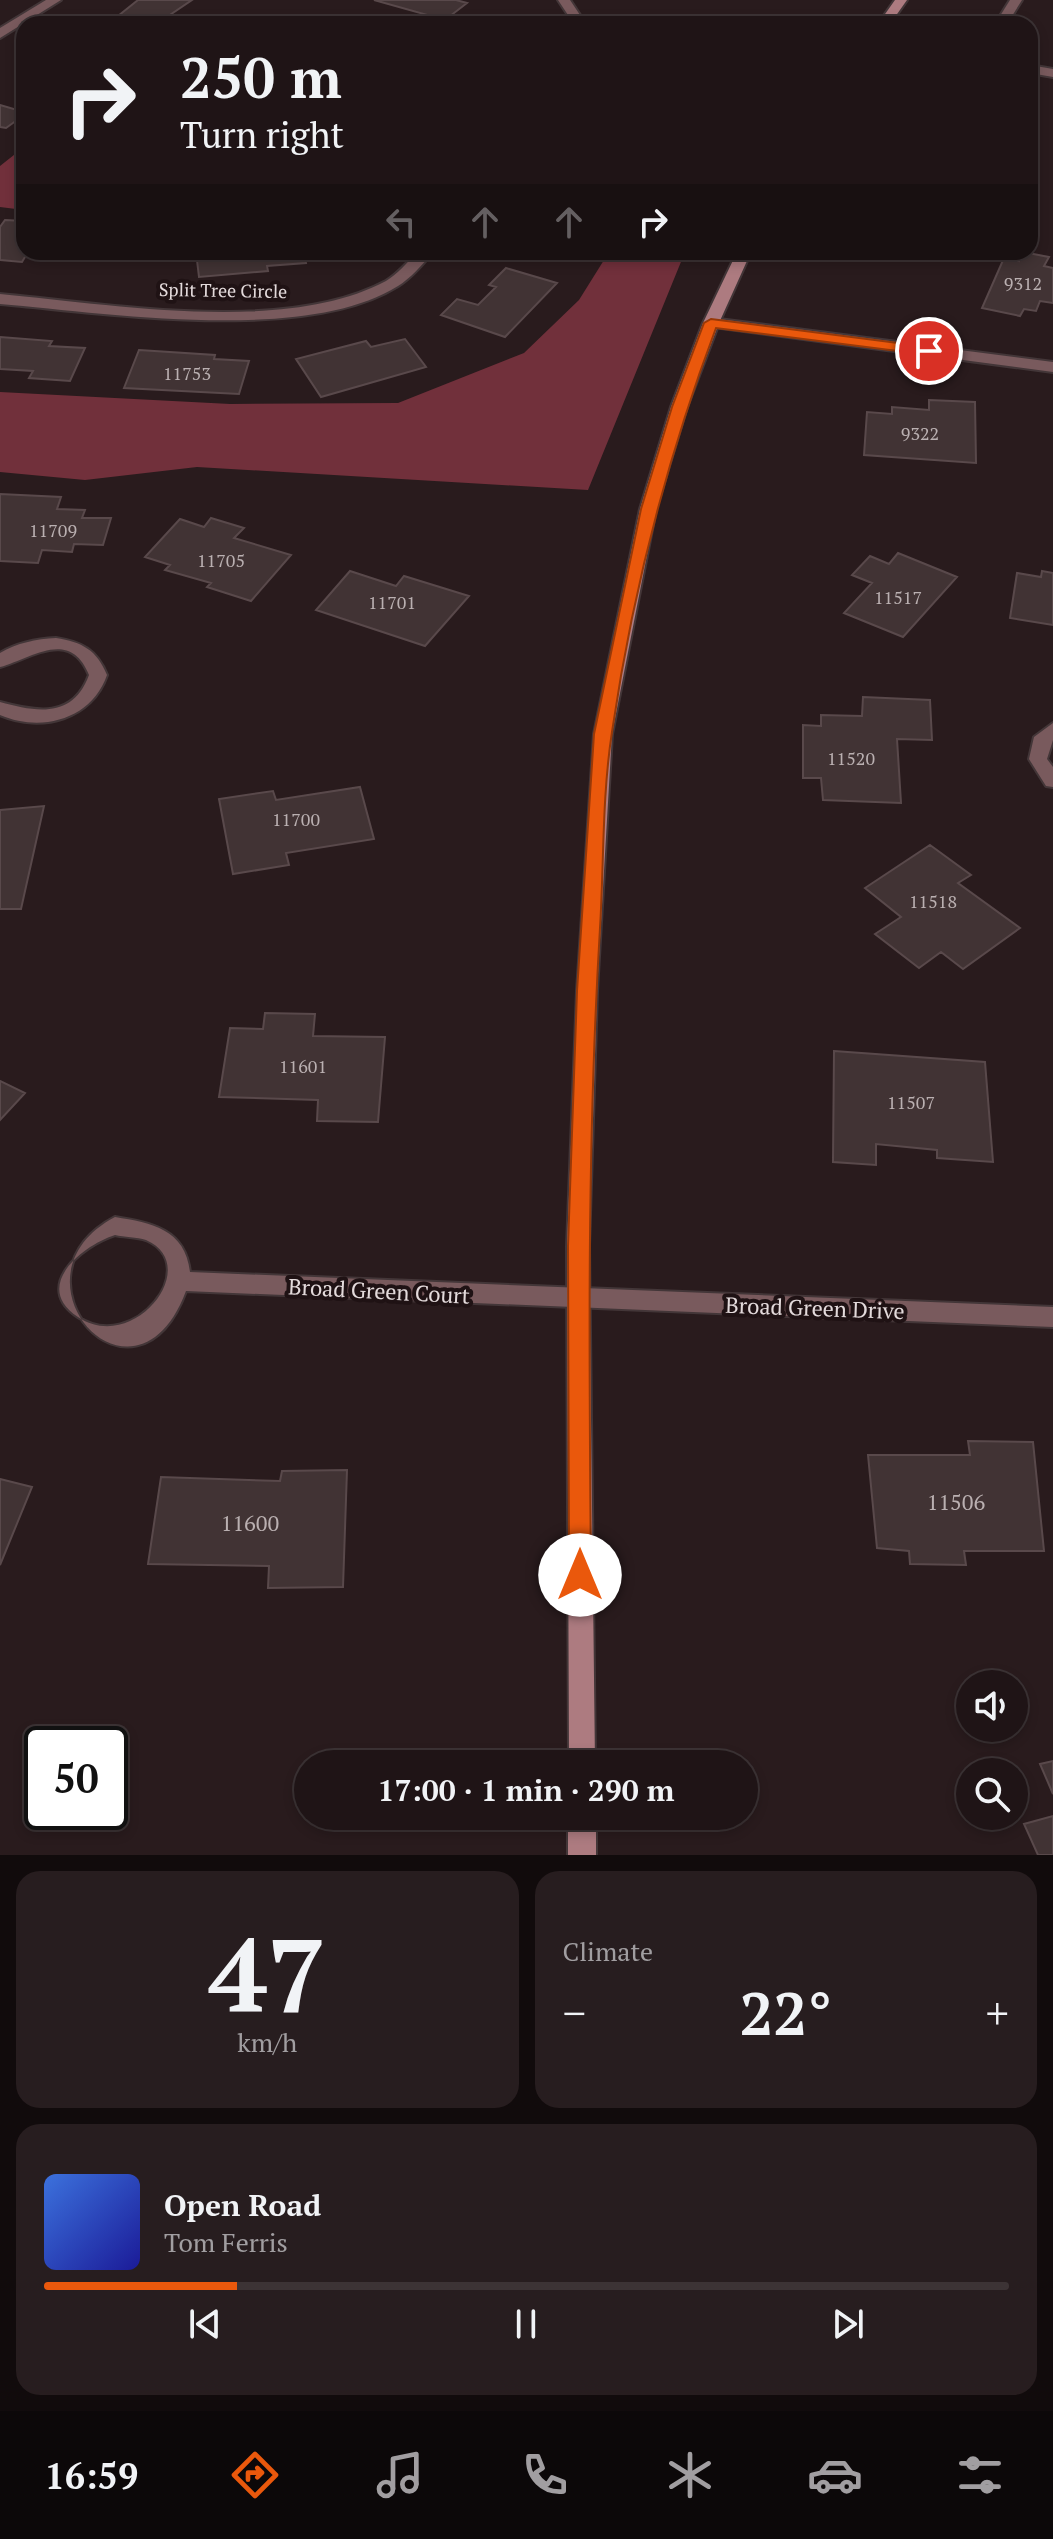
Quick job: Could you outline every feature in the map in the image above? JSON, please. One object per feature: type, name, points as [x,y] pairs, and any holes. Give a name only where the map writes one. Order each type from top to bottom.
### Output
[{"type":"main road","points":[[582,1750],[578,1300],[587,991],[603,734],[648,509],[679,407],[711,323],[740,260]]},
{"type":"main road","points":[[582,1830],[582,1855]]},
{"type":"street","points":[[29,16],[55,0]]},
{"type":"street","name":"Split Tree Circle","points":[[0,299],[272,316],[358,301],[397,283],[419,260]]},
{"type":"street","points":[[711,323],[1053,367]]},
{"type":"street","points":[[0,661],[35,645],[66,645],[89,656],[98,675],[89,696],[65,711],[34,717],[0,708]]},
{"type":"street","points":[[1053,729],[1041,741],[1038,759],[1053,781]]},
{"type":"street","points":[[115,1226],[134,1226],[165,1240],[175,1252],[180,1281],[176,1297],[151,1323],[115,1335],[96,1335],[78,1330],[54,1308],[49,1294],[55,1263],[66,1249],[97,1230],[115,1226]]},
{"type":"street","name":"Broad Green Court","points":[[180,1281],[578,1300]]},
{"type":"street","name":"Broad Green Drive","points":[[578,1300],[1053,1317]]},
{"type":"shaded area","points":[[16,153],[16,209],[0,207],[0,166]]},
{"type":"shaded area","points":[[604,260],[682,260],[588,490],[197,467],[85,480],[0,472],[0,392],[230,404],[398,403],[524,353],[579,300]]},
{"type":"building","points":[[138,0],[192,0],[168,16],[118,16]]},
{"type":"building","points":[[374,0],[456,0],[467,3],[450,16],[431,16]]},
{"type":"building","points":[[0,105],[16,110],[16,121],[6,128],[0,127]]},
{"type":"building","points":[[5,220],[16,221],[16,260],[22,262],[0,260],[0,227]]},
{"type":"building","points":[[1038,255],[1049,257],[1044,266],[1053,268],[1053,303],[1040,301],[1036,311],[1024,309],[1020,316],[982,308],[1003,260],[1038,260]]},
{"type":"building","points":[[197,260],[305,260],[306,263],[267,266],[268,271],[199,277]]},
{"type":"building","points":[[506,268],[557,283],[505,337],[441,315],[457,299],[478,305],[496,287],[489,285]]},
{"type":"building","points":[[0,337],[52,341],[49,346],[85,348],[70,381],[29,378],[33,371],[0,369]]},
{"type":"building","points":[[405,339],[426,367],[321,397],[296,359],[366,341],[371,347]]},
{"type":"building","points":[[139,350],[215,355],[214,359],[249,361],[239,394],[124,388]]},
{"type":"building","points":[[929,400],[975,402],[976,463],[864,455],[867,412],[892,414],[892,407],[929,410]]},
{"type":"building","points":[[0,494],[61,497],[57,509],[85,510],[82,518],[111,518],[103,545],[74,544],[72,552],[42,550],[38,563],[0,561]]},
{"type":"building","points":[[211,518],[244,528],[234,538],[291,555],[251,601],[207,587],[211,583],[165,570],[170,565],[145,557],[180,519],[204,527]]},
{"type":"building","points":[[898,553],[957,577],[903,637],[844,613],[872,583],[852,575],[870,556],[889,564]]},
{"type":"building","points":[[350,571],[396,586],[404,576],[469,596],[425,646],[316,610]]},
{"type":"building","points":[[1042,571],[1053,573],[1053,625],[1010,618],[1017,573],[1041,577]]},
{"type":"building","points":[[863,697],[930,700],[932,740],[897,739],[901,803],[823,800],[821,778],[803,778],[803,725],[821,726],[821,715],[862,716]]},
{"type":"building","points":[[360,787],[374,839],[286,853],[289,865],[233,874],[219,799],[273,791],[276,800]]},
{"type":"building","points":[[44,806],[21,909],[0,909],[0,810]]},
{"type":"building","points":[[930,845],[971,875],[958,883],[1020,928],[963,969],[941,952],[919,968],[875,934],[901,917],[865,888]]},
{"type":"building","points":[[265,1013],[315,1014],[313,1036],[385,1037],[378,1122],[317,1121],[318,1100],[219,1097],[230,1028],[263,1029]]},
{"type":"building","points":[[834,1051],[985,1062],[993,1162],[937,1158],[937,1150],[876,1144],[876,1165],[833,1162]]},
{"type":"building","points":[[0,1081],[25,1093],[0,1120]]},
{"type":"building","points":[[968,1441],[1033,1442],[1044,1551],[964,1551],[966,1565],[910,1564],[909,1551],[877,1548],[868,1455],[970,1455]]},
{"type":"building","points":[[347,1470],[343,1587],[268,1588],[269,1566],[148,1564],[161,1477],[280,1481],[282,1471]]},
{"type":"building","points":[[0,1479],[32,1487],[0,1565]]},
{"type":"building","points":[[1053,1761],[1053,1794],[1040,1764]]},
{"type":"building","points":[[1053,1816],[1053,1855],[1038,1855],[1027,1830],[1028,1823]]},
{"type":"route","points":[[580,1575],[578,1246],[587,991],[603,734],[627,599],[648,509],[679,407],[711,323],[929,351]]}]
